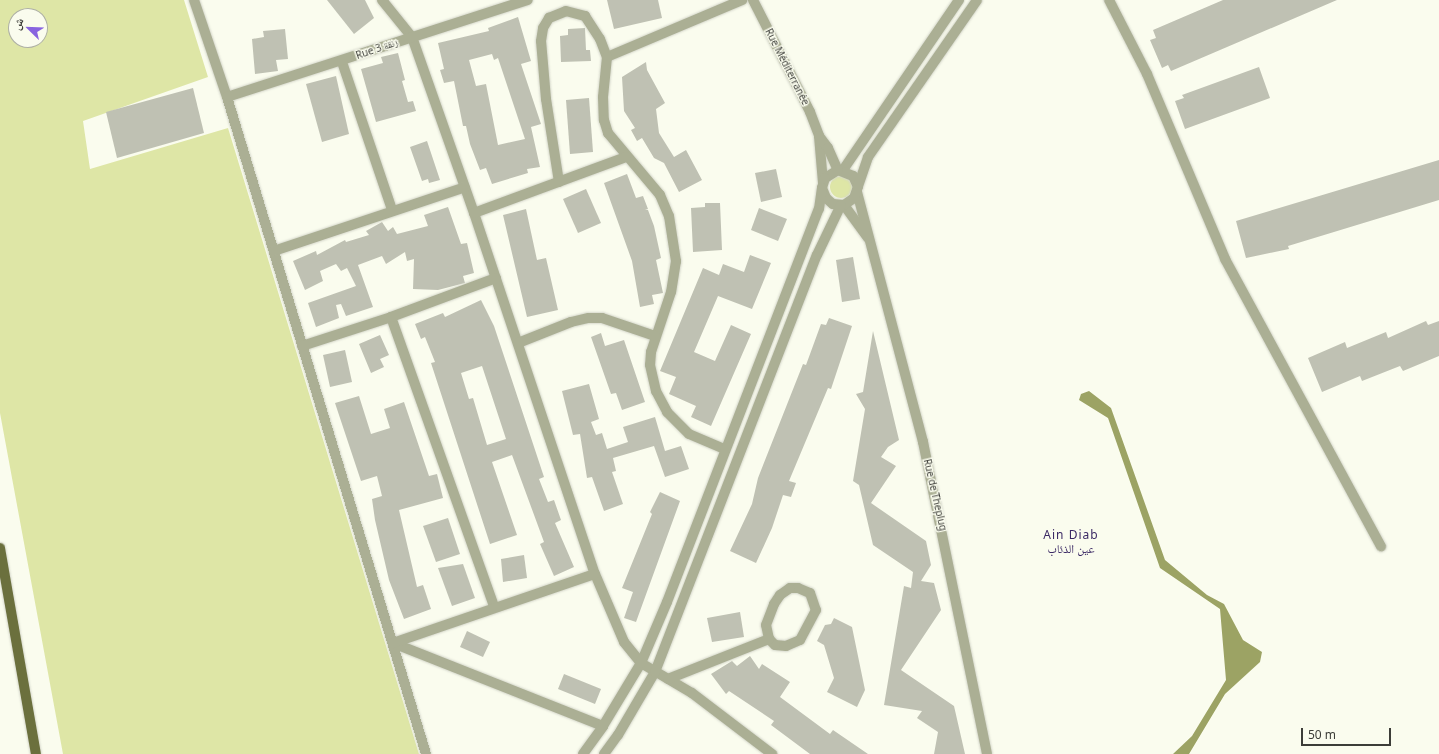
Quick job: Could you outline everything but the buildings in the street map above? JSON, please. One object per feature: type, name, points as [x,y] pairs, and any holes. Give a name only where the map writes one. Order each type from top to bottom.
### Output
[{"type":"main road","points":[[0,548],[36,754]]},
{"type":"street","points":[[194,0],[274,251],[426,754]]},
{"type":"street","points":[[382,0],[412,38],[465,186],[595,574],[624,642],[641,664],[708,704],[772,754]]},
{"type":"street","name":"Rue 3 زنقة","points":[[226,97],[342,62],[528,0]]},
{"type":"street","points":[[607,57],[742,0]]},
{"type":"street","name":"Rue Méditerranée","points":[[582,754],[603,726],[641,664],[819,209],[823,186],[818,136],[810,112],[753,0]]},
{"type":"street","points":[[869,239],[843,205],[829,202],[823,186],[828,174],[840,170],[959,0]]},
{"type":"street","points":[[604,754],[654,672],[678,618],[816,255],[843,205],[854,198],[868,157],[977,0]]},
{"type":"street","points":[[1109,0],[1147,74],[1225,259],[1382,546]]},
{"type":"street","points":[[559,182],[546,99],[541,47],[543,28],[549,18],[556,13],[575,11],[585,16],[592,25],[607,57],[603,97],[604,120],[608,133],[626,157],[660,195],[669,216],[673,240],[674,277],[664,314],[655,336],[650,364],[652,379],[661,402],[674,420],[689,434],[725,449]]},
{"type":"street","points":[[342,62],[392,210]]},
{"type":"street","name":"Rue Méditerranée","points":[[818,136],[828,148],[840,170]]},
{"type":"street","points":[[474,213],[626,157]]},
{"type":"street","points":[[840,170],[853,176],[869,239]]},
{"type":"street","points":[[274,251],[465,186]]},
{"type":"street","name":"Rue de Theplug","points":[[869,239],[923,442],[987,754]]},
{"type":"street","points":[[302,346],[391,317],[496,278]]},
{"type":"street","points":[[391,317],[494,607]]},
{"type":"street","points":[[518,343],[571,322],[589,318],[602,318],[655,336]]},
{"type":"street","points":[[393,643],[494,607],[595,574]]},
{"type":"street","points":[[794,587],[810,593],[816,610],[800,640],[786,646],[775,645],[768,640],[766,625],[774,604],[780,595],[794,587]]},
{"type":"street","points":[[668,679],[768,640]]},
{"type":"street","points":[[393,643],[603,726]]},
{"type":"shaded area","points":[[0,0],[184,0],[208,77],[83,121],[90,169],[228,128],[419,754],[63,754],[0,413]]},
{"type":"shaded area","points":[[841,176],[849,179],[852,187],[849,195],[841,198],[833,195],[830,187],[833,179]]},
{"type":"shaded area","points":[[1089,391],[1111,408],[1165,560],[1207,595],[1224,604],[1243,640],[1262,652],[1260,662],[1225,694],[1189,754],[1173,754],[1192,736],[1226,680],[1220,609],[1160,568],[1108,418],[1079,400],[1081,394]]},
{"type":"district","name":"Ain Diab عين الذئاب","points":[[1071,542]]}]
